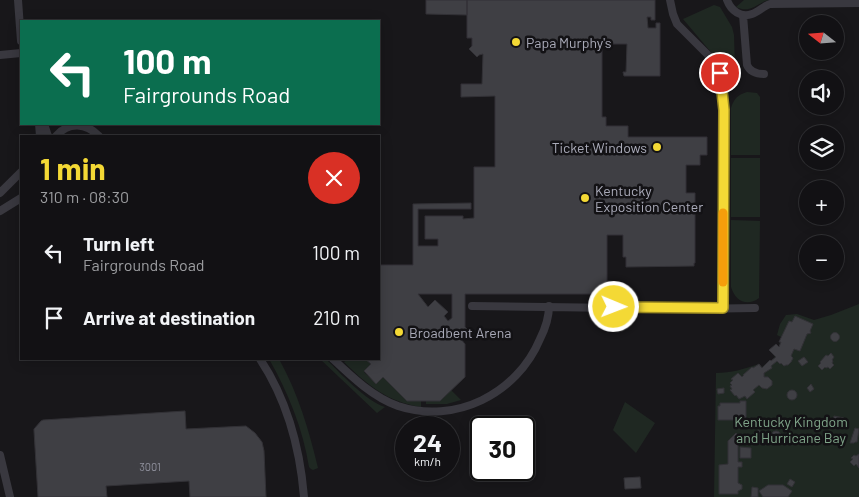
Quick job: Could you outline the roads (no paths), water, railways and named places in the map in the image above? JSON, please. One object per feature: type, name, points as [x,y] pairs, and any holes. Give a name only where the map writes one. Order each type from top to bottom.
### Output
[{"type":"street","points":[[18,0],[20,27]]},
{"type":"street","points":[[670,0],[677,24],[712,59],[720,73],[724,110],[723,308]]},
{"type":"street","points":[[727,0],[736,12],[743,15],[754,14],[770,4],[859,3]]},
{"type":"street","points":[[743,15],[748,69],[764,74]]},
{"type":"street","points":[[0,55],[20,53]]},
{"type":"street","points":[[57,135],[60,131],[76,125],[85,126],[98,135]]},
{"type":"street","points":[[0,194],[20,173]]},
{"type":"street","points":[[0,211],[20,199]]},
{"type":"street","points":[[472,306],[755,308]]},
{"type":"street","points":[[334,360],[365,387],[384,400],[399,406],[434,412],[469,406],[499,391],[526,366],[536,350],[543,332],[549,316],[549,306]]},
{"type":"street","points":[[261,360],[278,392],[291,426],[300,460],[304,497]]},
{"type":"street","points":[[0,456],[10,497]]},
{"type":"place","name":"Papa Murphy's","points":[[516,42]]},
{"type":"place","name":"Ticket Windows","points":[[657,147]]},
{"type":"place","name":"Kentucky Exposition Center","points":[[585,198]]},
{"type":"place","name":"Broadbent Arena","points":[[399,332]]},
{"type":"park label","name":"Kentucky Kingdom and Hurricane Bay","points":[[791,430]]}]
